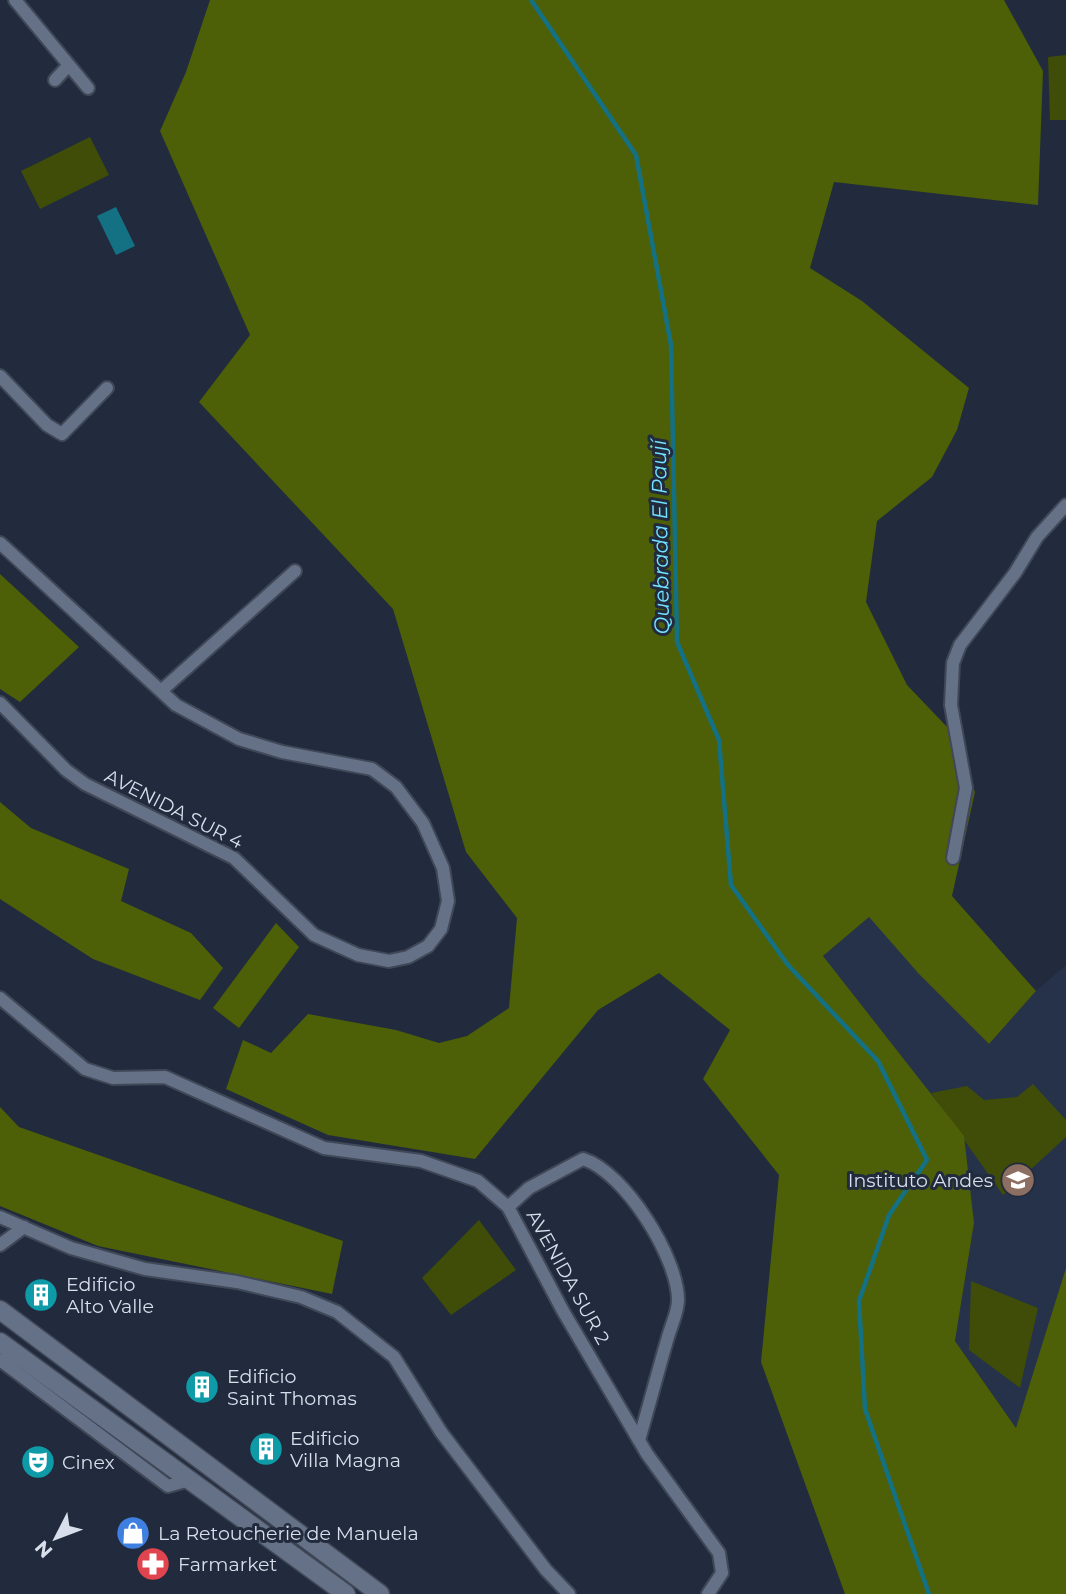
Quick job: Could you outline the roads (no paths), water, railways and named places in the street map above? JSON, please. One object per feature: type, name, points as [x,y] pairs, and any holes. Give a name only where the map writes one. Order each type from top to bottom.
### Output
[{"type":"main road","points":[[0,1310],[380,1594]]},
{"type":"main road","points":[[0,1342],[346,1594]]},
{"type":"street","points":[[15,0],[88,88]]},
{"type":"street","points":[[55,79],[68,66]]},
{"type":"street","points":[[0,376],[47,425],[62,434],[107,388]]},
{"type":"street","points":[[953,858],[966,788],[951,705],[953,663],[960,645],[1015,573],[1037,537],[1066,505]]},
{"type":"street","name":"AVENIDA SUR 4","points":[[0,543],[176,705],[240,739],[282,751],[372,769],[396,787],[423,823],[443,868],[448,901],[440,929],[428,946],[408,957],[389,961],[358,955],[314,935],[234,858],[85,784],[0,703]]},
{"type":"street","points":[[161,691],[295,571]]},
{"type":"street","name":"AVENIDA SUR 2","points":[[0,998],[85,1069],[113,1078],[165,1077],[324,1148],[421,1161],[478,1181],[508,1207],[563,1311],[639,1440],[719,1553],[722,1573],[708,1594]]},
{"type":"street","points":[[508,1207],[529,1188],[583,1159],[609,1172],[627,1188],[643,1211],[668,1261],[678,1300],[639,1440]]},
{"type":"street","points":[[0,1217],[71,1248],[145,1269],[237,1282],[301,1297],[337,1312],[394,1357],[441,1432],[538,1559],[569,1594]]},
{"type":"street","points":[[0,1245],[24,1227]]},
{"type":"street","points":[[0,1360],[169,1486],[189,1480]]},
{"type":"waterway","name":"Quebrada El Paují","points":[[531,0],[636,155],[671,345],[677,642],[719,740],[731,885],[788,965],[878,1061],[927,1160],[889,1215],[859,1301],[865,1409],[929,1594]]},
{"type":"place","name":"Instituto Andes","points":[[1018,1180]]},
{"type":"place","name":"Edificio Alto Valle","points":[[41,1295]]},
{"type":"place","name":"Edificio Saint Thomas","points":[[202,1387]]},
{"type":"place","name":"Edificio Villa Magna","points":[[266,1449]]},
{"type":"place","name":"Cinex","points":[[38,1462]]},
{"type":"place","name":"La Retoucherie de Manuela","points":[[133,1533]]},
{"type":"place","name":"Farmarket","points":[[153,1564]]}]
